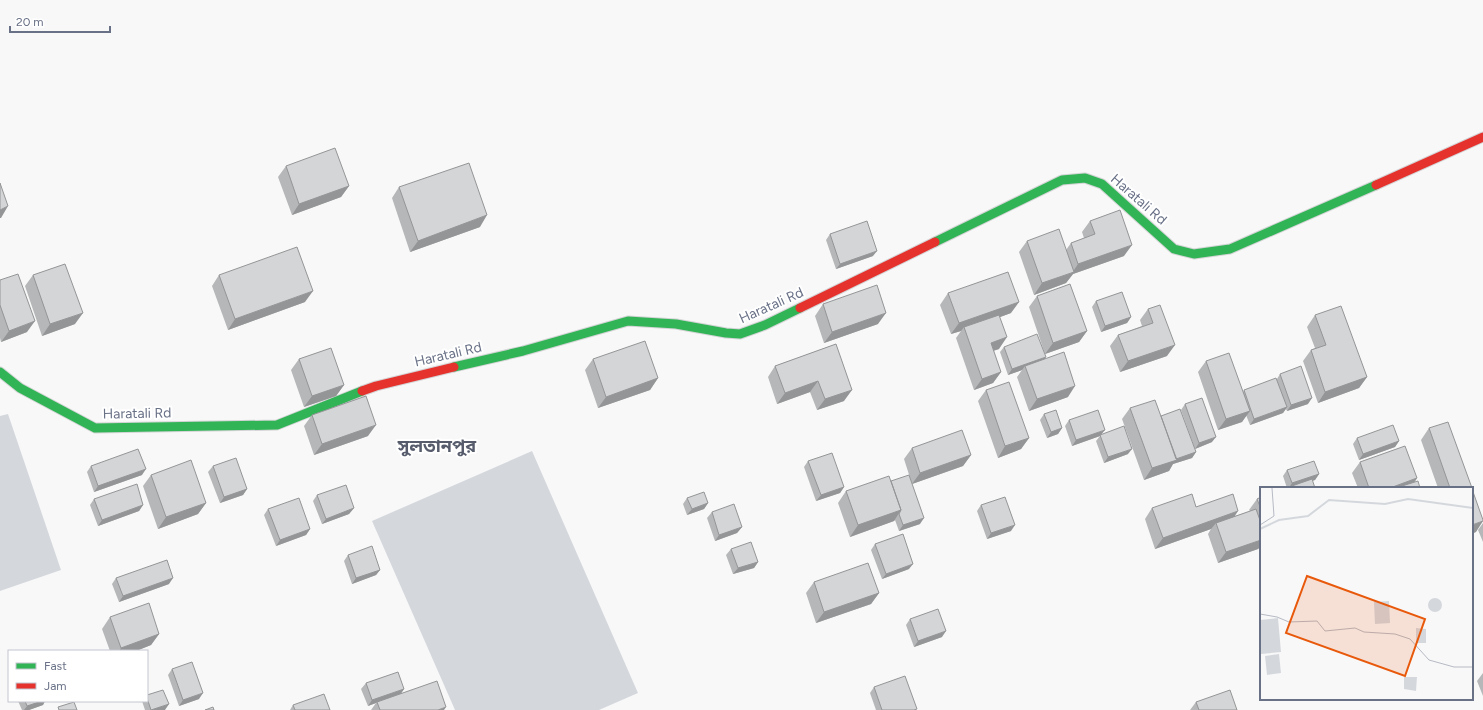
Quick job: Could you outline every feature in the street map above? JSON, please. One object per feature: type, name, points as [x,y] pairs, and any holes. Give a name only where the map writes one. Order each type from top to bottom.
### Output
[{"type":"main road","name":"Haratali Rd","points":[[0,372],[20,388],[95,428],[277,425],[376,386],[523,351],[628,321],[676,324],[740,334],[765,325],[1062,180],[1085,178],[1102,184],[1174,249],[1194,254],[1230,249],[1483,137]]},
{"type":"shaded area","points":[[8,414],[61,570],[0,591],[0,416]]},
{"type":"shaded area","points":[[532,451],[638,693],[599,710],[455,710],[372,521]]},
{"type":"building","points":[[335,148],[349,186],[299,204],[286,166]]},
{"type":"building","points":[[469,163],[487,215],[418,241],[399,187]]},
{"type":"building","points":[[0,183],[8,206],[0,210]]},
{"type":"building","points":[[1120,210],[1132,245],[1078,264],[1071,243],[1095,234],[1090,221]]},
{"type":"building","points":[[867,221],[877,251],[840,264],[830,234]]},
{"type":"building","points":[[1059,229],[1074,272],[1042,283],[1027,241]]},
{"type":"building","points":[[297,247],[313,291],[235,319],[219,275]]},
{"type":"building","points":[[65,264],[83,313],[50,324],[33,275]]},
{"type":"building","points":[[1008,272],[1019,302],[959,323],[948,293]]},
{"type":"building","points":[[18,274],[35,321],[9,331],[0,305],[0,280]]},
{"type":"building","points":[[1070,284],[1087,331],[1053,343],[1037,296]]},
{"type":"building","points":[[877,285],[886,313],[832,332],[823,304]]},
{"type":"building","points":[[1122,292],[1131,317],[1105,326],[1096,301]]},
{"type":"building","points":[[1160,305],[1175,345],[1128,361],[1118,335],[1153,323],[1148,309]]},
{"type":"building","points":[[1341,306],[1367,377],[1325,392],[1311,350],[1326,345],[1315,315]]},
{"type":"building","points":[[999,315],[1007,337],[991,343],[1001,372],[982,379],[964,327]]},
{"type":"building","points":[[1037,334],[1046,357],[1012,369],[1004,347]]},
{"type":"building","points":[[645,341],[658,378],[606,397],[593,359]]},
{"type":"building","points":[[836,344],[852,390],[825,399],[818,381],[785,393],[775,366]]},
{"type":"building","points":[[331,348],[344,385],[312,396],[299,359]]},
{"type":"building","points":[[1064,352],[1075,386],[1037,399],[1025,366]]},
{"type":"building","points":[[1229,353],[1250,411],[1226,419],[1206,361]]},
{"type":"building","points":[[1301,366],[1312,398],[1291,405],[1280,374]]},
{"type":"building","points":[[1276,378],[1287,407],[1254,419],[1244,390]]},
{"type":"building","points":[[1009,382],[1029,438],[1005,446],[986,390]]},
{"type":"building","points":[[366,396],[376,425],[322,444],[312,415]]},
{"type":"building","points":[[1202,398],[1216,437],[1199,443],[1185,404]]},
{"type":"building","points":[[1155,400],[1177,460],[1152,468],[1130,408]]},
{"type":"building","points":[[1180,409],[1196,452],[1176,459],[1161,416]]},
{"type":"building","points":[[1056,410],[1062,428],[1051,432],[1044,414]]},
{"type":"building","points":[[1098,410],[1105,430],[1076,440],[1069,420]]},
{"type":"building","points":[[1448,422],[1472,487],[1450,487],[1429,428]]},
{"type":"building","points":[[1393,425],[1399,441],[1363,454],[1357,438]]},
{"type":"building","points":[[1124,426],[1132,449],[1108,457],[1100,435]]},
{"type":"building","points":[[962,430],[971,455],[920,473],[912,448]]},
{"type":"building","points":[[1405,446],[1417,478],[1393,487],[1369,487],[1360,462]]},
{"type":"building","points":[[138,449],[146,469],[98,486],[91,466]]},
{"type":"building","points":[[832,453],[844,487],[821,495],[808,461]]},
{"type":"building","points":[[236,458],[247,489],[224,497],[213,466]]},
{"type":"building","points":[[191,460],[206,503],[166,517],[151,475]]},
{"type":"building","points":[[1314,461],[1319,474],[1292,483],[1287,470]]},
{"type":"building","points":[[909,475],[924,518],[903,525],[899,514],[901,510],[891,481]]},
{"type":"building","points":[[889,476],[901,510],[858,525],[846,491]]},
{"type":"building","points":[[1312,479],[1315,487],[1289,487]]},
{"type":"building","points":[[1418,481],[1420,487],[1402,487]]},
{"type":"building","points":[[137,484],[143,505],[102,520],[94,499]]},
{"type":"building","points":[[346,485],[354,508],[326,519],[317,495]]},
{"type":"building","points":[[704,492],[708,503],[692,509],[687,498]]},
{"type":"building","points":[[1473,492],[1483,520],[1473,525]]},
{"type":"building","points":[[1192,494],[1196,507],[1233,494],[1238,511],[1163,538],[1152,508]]},
{"type":"building","points":[[1005,497],[1015,525],[991,533],[981,505]]},
{"type":"building","points":[[299,498],[310,529],[280,540],[268,509]]},
{"type":"building","points":[[1260,498],[1260,506],[1257,499]]},
{"type":"building","points":[[734,504],[742,527],[719,535],[712,512]]},
{"type":"building","points":[[1256,509],[1260,520],[1260,540],[1226,552],[1216,523]]},
{"type":"building","points":[[903,534],[913,564],[886,574],[875,544]]},
{"type":"building","points":[[751,542],[758,562],[738,568],[731,549]]},
{"type":"building","points":[[372,546],[380,570],[356,578],[348,555]]},
{"type":"building","points":[[167,560],[173,578],[123,596],[116,578]]},
{"type":"building","points":[[868,563],[879,593],[824,612],[814,582]]},
{"type":"building","points":[[149,603],[159,634],[121,648],[110,617]]},
{"type":"building","points":[[938,609],[946,631],[918,641],[910,619]]},
{"type":"building","points":[[192,662],[203,693],[183,700],[172,669]]},
{"type":"building","points":[[398,672],[404,689],[372,700],[366,683]]},
{"type":"building","points":[[905,676],[917,709],[882,710],[874,687]]},
{"type":"building","points":[[437,681],[446,707],[438,710],[380,710],[377,702]]},
{"type":"building","points":[[163,690],[169,704],[151,710],[148,701],[148,695]]},
{"type":"building","points":[[1230,690],[1237,710],[1199,710],[1196,702]]},
{"type":"building","points":[[324,694],[330,710],[295,710],[293,705]]},
{"type":"building","points":[[25,702],[39,702],[27,706]]},
{"type":"building","points":[[74,702],[77,710],[59,710],[58,707]]},
{"type":"building","points":[[213,707],[214,710],[205,710]]},
{"type":"traffic: fast","points":[[935,242],[1062,180],[1085,178],[1102,184],[1174,249],[1194,254],[1230,249],[1376,185]]},
{"type":"traffic: fast","points":[[454,367],[523,351],[628,321],[676,324],[740,334],[765,325],[800,308]]},
{"type":"traffic: fast","points":[[0,372],[20,388],[95,428],[277,425],[362,391]]},
{"type":"traffic: jam","points":[[1376,185],[1483,137]]},
{"type":"traffic: jam","points":[[800,308],[935,242]]},
{"type":"traffic: jam","points":[[362,391],[376,386],[454,367]]},
{"type":"district","name":"সুলতানপুর","points":[[437,446]]}]
